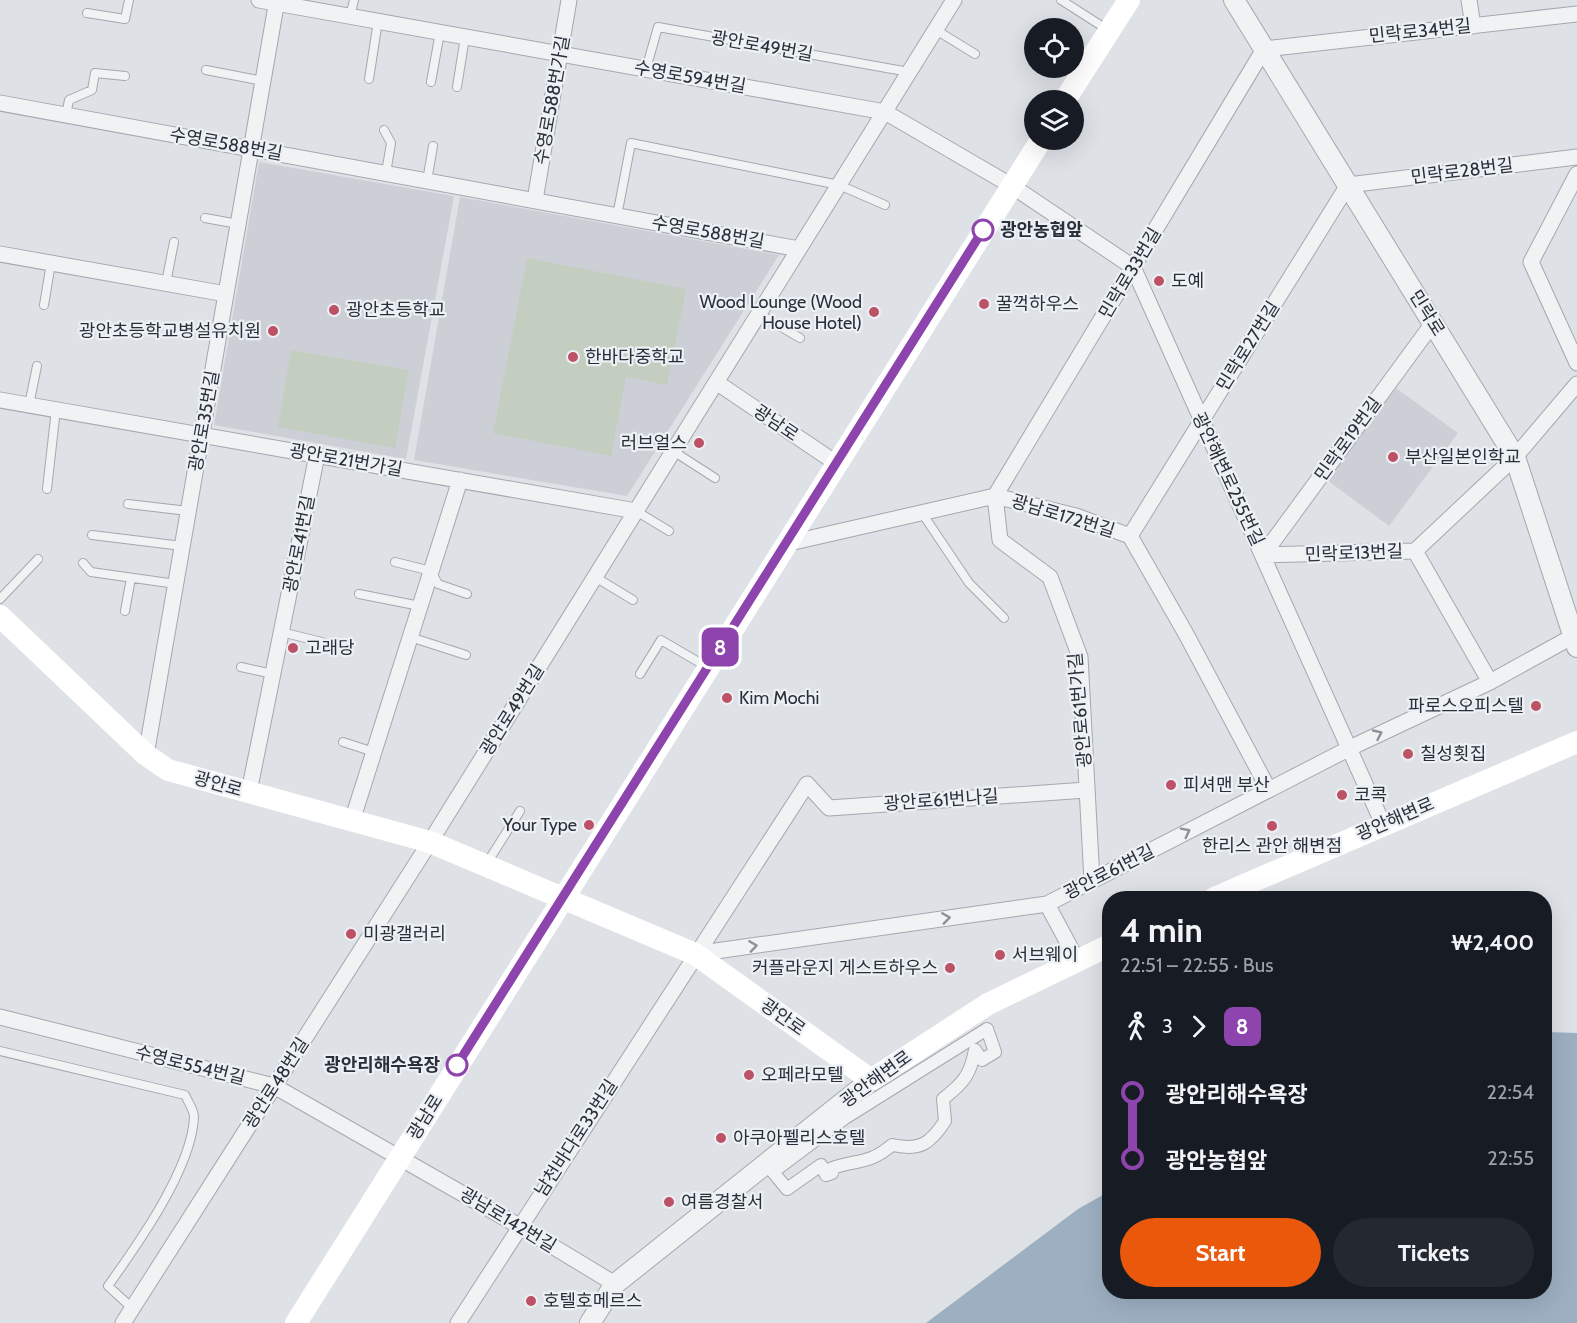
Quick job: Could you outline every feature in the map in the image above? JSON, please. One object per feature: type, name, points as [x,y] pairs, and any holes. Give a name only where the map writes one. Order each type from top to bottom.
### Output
[{"type":"main road","points":[[1071,90],[1129,0]]},
{"type":"main road","name":"광남로","points":[[296,1323],[561,898],[1034,150]]},
{"type":"main road","name":"광안로","points":[[0,616],[146,755],[168,770],[430,842],[695,954],[871,1080]]},
{"type":"main road","name":"광안해변로","points":[[1230,891],[1577,742]]},
{"type":"main road","name":"광안해변로","points":[[871,1080],[988,1004],[1102,949]]},
{"type":"street","name":"수영로594번길","points":[[258,0],[885,112],[1011,186]]},
{"type":"street","name":"수영로588번가길","points":[[535,200],[569,0]]},
{"type":"street","name":"민락로","points":[[1233,0],[1515,457],[1576,639]]},
{"type":"street","points":[[1469,0],[1473,26]]},
{"type":"street","name":"광안로49번길","points":[[430,842],[936,30],[949,1]]},
{"type":"street","name":"광안로35번길","points":[[146,755],[276,2]]},
{"type":"street","name":"민락로34번길","points":[[1264,49],[1577,14]]},
{"type":"street","name":"민락로33번길","points":[[995,496],[1264,49]]},
{"type":"street","name":"수영로588번길","points":[[0,103],[800,249]]},
{"type":"street","name":"민락로28번길","points":[[1348,185],[1577,157]]},
{"type":"street","points":[[1577,174],[1531,262],[1577,363]]},
{"type":"street","name":"민락로27번길","points":[[1130,536],[1348,185]]},
{"type":"street","points":[[1011,186],[1133,267]]},
{"type":"street","points":[[0,254],[226,294]]},
{"type":"street","name":"광안해변로255번길","points":[[1133,267],[1383,824]]},
{"type":"street","name":"민락로19번길","points":[[1263,555],[1432,323]]},
{"type":"street","name":"광남로","points":[[716,382],[836,463]]},
{"type":"street","name":"민락로13번길","points":[[1263,555],[1415,551],[1515,457],[1577,384]]},
{"type":"street","name":"광안로21번가길","points":[[0,400],[636,510]]},
{"type":"street","name":"광안로41번길","points":[[249,792],[317,455]]},
{"type":"street","points":[[352,821],[460,480]]},
{"type":"street","name":"광남로172번길","points":[[785,544],[995,496],[1076,516],[1130,536],[1186,634],[1269,790]]},
{"type":"street","name":"광안로61번가길","points":[[995,496],[1000,540],[1050,577],[1080,657],[1092,881]]},
{"type":"street","points":[[1415,551],[1490,682]]},
{"type":"street","name":"광안로61번길","points":[[695,954],[1047,904],[1349,748],[1576,639]]},
{"type":"street","name":"광안로61번나길","points":[[695,954],[807,784],[829,808],[1086,790]]},
{"type":"street","name":"광안로48번길","points":[[123,1323],[430,842]]},
{"type":"street","points":[[1047,904],[1077,960]]},
{"type":"street","name":"남천바다로33번길","points":[[458,1323],[695,954]]},
{"type":"street","name":"수영로554번길","points":[[0,1017],[274,1086],[400,1157]]},
{"type":"street","points":[[987,1029],[995,1052],[982,1060],[975,1050],[973,1062],[963,1083],[943,1100],[945,1121],[929,1141],[910,1149],[892,1145],[866,1162],[837,1166],[830,1169],[832,1173],[826,1175],[821,1165],[787,1189],[773,1172],[845,1118],[987,1029]]},
{"type":"street","name":"광안해변로","points":[[590,1323],[615,1284],[871,1080]]},
{"type":"street","name":"광남로142번길","points":[[400,1157],[615,1284]]},
{"type":"lane","points":[[87,13],[125,19],[129,0]]},
{"type":"lane","points":[[350,16],[354,0]]},
{"type":"lane","points":[[1061,0],[1109,31]]},
{"type":"lane","points":[[369,79],[378,21]]},
{"type":"lane","name":"광안로49번길","points":[[646,69],[658,27],[909,72]]},
{"type":"lane","points":[[936,30],[975,54]]},
{"type":"lane","points":[[431,82],[440,32]]},
{"type":"lane","points":[[457,87],[465,37]]},
{"type":"lane","points":[[206,70],[262,81]]},
{"type":"lane","points":[[66,115],[69,100],[92,90],[95,73],[125,76]]},
{"type":"lane","points":[[384,130],[391,144],[386,173]]},
{"type":"lane","points":[[617,216],[631,143],[840,184],[885,206]]},
{"type":"lane","points":[[427,181],[433,146]]},
{"type":"lane","points":[[205,218],[238,224]]},
{"type":"lane","points":[[166,283],[174,242]]},
{"type":"lane","points":[[44,305],[51,263]]},
{"type":"lane","points":[[759,314],[800,338]]},
{"type":"lane","points":[[29,405],[37,366]]},
{"type":"lane","points":[[46,489],[56,409]]},
{"type":"lane","points":[[673,451],[715,478]]},
{"type":"lane","points":[[128,504],[188,511]]},
{"type":"lane","points":[[636,510],[669,531]]},
{"type":"lane","points":[[922,513],[969,583],[1004,618]]},
{"type":"lane","points":[[92,535],[182,546]]},
{"type":"lane","points":[[0,599],[38,559]]},
{"type":"lane","points":[[395,562],[431,571],[438,584],[467,594]]},
{"type":"lane","points":[[83,563],[91,572],[176,584]]},
{"type":"lane","points":[[595,577],[633,600]]},
{"type":"lane","points":[[125,611],[131,578]]},
{"type":"lane","points":[[359,594],[420,606]]},
{"type":"lane","points":[[281,632],[322,642]]},
{"type":"lane","points":[[410,637],[466,655]]},
{"type":"lane","points":[[640,674],[661,640],[707,667]]},
{"type":"lane","points":[[241,667],[273,674]]},
{"type":"lane","points":[[343,742],[374,752]]},
{"type":"lane","points":[[486,865],[520,811]]},
{"type":"lane","points":[[0,1051],[185,1095],[194,1114],[189,1141],[172,1184],[139,1242],[108,1286],[132,1308]]},
{"type":"shaded area","name":"광안초등학교","points":[[259,162],[454,196],[406,459],[214,425]]},
{"type":"shaded area","name":"한바다중학교","points":[[460,197],[779,255],[627,496],[414,460]]},
{"type":"shaded area","name":"부산일본인학교","points":[[1396,388],[1458,433],[1389,526],[1327,480]]},
{"type":"green space","points":[[527,258],[686,289],[667,385],[626,377],[611,456],[493,433]]},
{"type":"green space","points":[[291,350],[409,370],[395,448],[278,427]]},
{"type":"water","points":[[1552,1032],[1577,1033],[1577,1323],[926,1323],[1078,1209],[1102,1196],[1102,1299],[1552,1299]]},
{"type":"bus line","name":"8","points":[[457,1065],[983,230]]},
{"type":"place","name":"광안농협앞","points":[[983,230]]},
{"type":"place","name":"도예","points":[[1159,281]]},
{"type":"place","name":"꿀꺽하우스","points":[[984,304]]},
{"type":"place","name":"광안초등학교","points":[[334,310]]},
{"type":"place","name":"Wood Lounge (Wood House Hotel)","points":[[874,312]]},
{"type":"place","name":"광안초등학교병설유치원","points":[[273,331]]},
{"type":"place","name":"한바다중학교","points":[[573,357]]},
{"type":"place","name":"러브얼스","points":[[699,443]]},
{"type":"place","name":"부산일본인학교","points":[[1393,457]]},
{"type":"place","name":"고래당","points":[[293,648]]},
{"type":"place","name":"Kim Mochi","points":[[727,698]]},
{"type":"place","name":"파로스오피스텔","points":[[1536,706]]},
{"type":"place","name":"칠성횟집","points":[[1408,754]]},
{"type":"place","name":"피셔맨 부산","points":[[1171,785]]},
{"type":"place","name":"코콕","points":[[1342,795]]},
{"type":"place","name":"Your Type","points":[[589,825]]},
{"type":"place","name":"한리스 관안 해변점","points":[[1272,826]]},
{"type":"place","name":"미광갤러리","points":[[351,934]]},
{"type":"place","name":"서브웨이","points":[[1000,955]]},
{"type":"place","name":"커플라운지 게스트하우스","points":[[950,968]]},
{"type":"place","name":"광안리해수욕장","points":[[457,1065]]},
{"type":"place","name":"오페라모텔","points":[[749,1075]]},
{"type":"place","name":"아쿠아펠리스호텔","points":[[721,1138]]},
{"type":"place","name":"여름경찰서","points":[[669,1202]]},
{"type":"place","name":"호텔호메르스","points":[[531,1301]]}]
